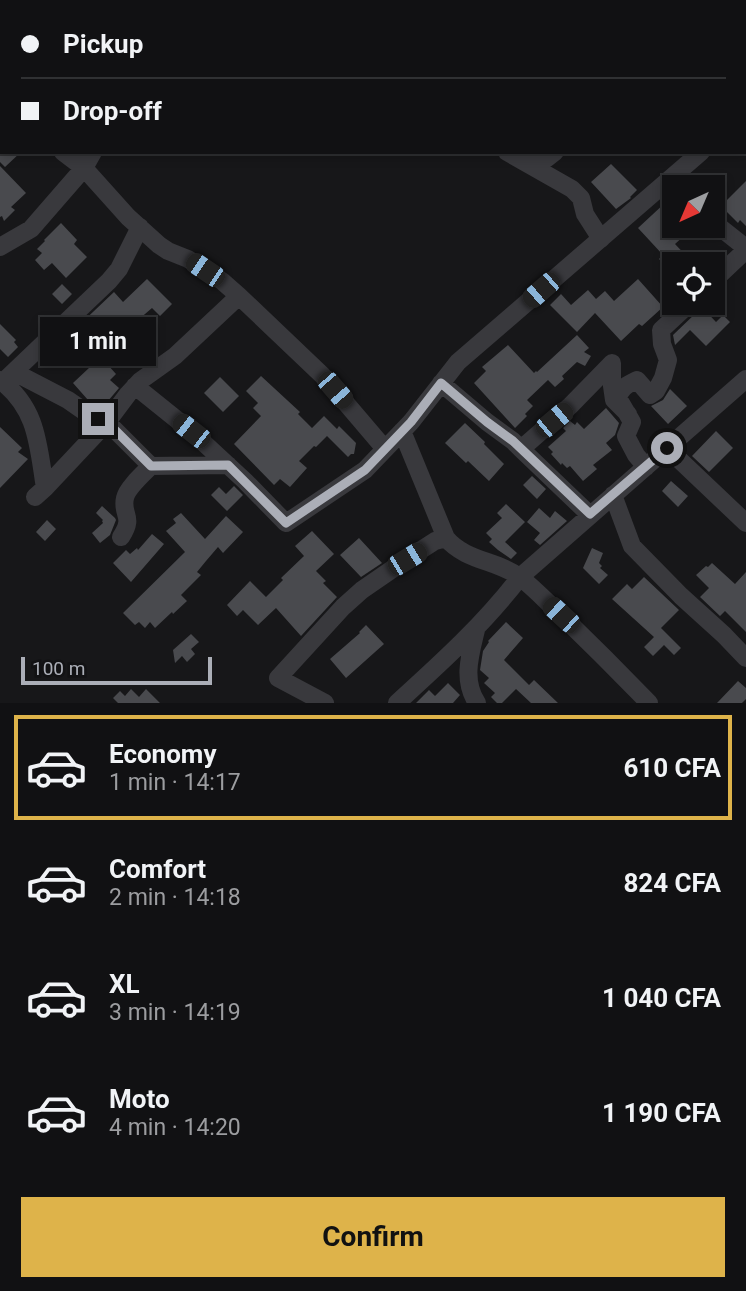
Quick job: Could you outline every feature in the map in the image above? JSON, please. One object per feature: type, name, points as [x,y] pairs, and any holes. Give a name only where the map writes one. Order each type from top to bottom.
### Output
[{"type":"street","points":[[69,154],[88,160]]},
{"type":"street","points":[[511,154],[578,194],[588,220],[601,239]]},
{"type":"street","points":[[532,166],[552,154]]},
{"type":"street","points":[[680,175],[699,154]]},
{"type":"street","points":[[88,160],[93,176],[114,202],[159,245],[188,259],[222,281],[239,296],[322,375],[385,449]]},
{"type":"street","points":[[0,247],[31,229],[88,160]]},
{"type":"street","points":[[135,386],[191,431],[286,523],[365,470],[402,431],[458,362],[601,239],[662,192]]},
{"type":"street","points":[[6,378],[109,281],[119,268],[140,227]]},
{"type":"street","points":[[725,232],[746,249],[725,269]]},
{"type":"street","points":[[6,378],[33,423],[38,438],[40,493],[107,422],[140,380],[181,351],[239,296]]},
{"type":"street","points":[[646,467],[626,436],[632,422],[618,398],[620,390],[637,380],[650,395],[656,391],[668,360],[662,344],[661,330],[677,315]]},
{"type":"street","points":[[521,449],[570,406],[612,363],[614,400],[628,414]]},
{"type":"street","points":[[6,378],[68,400],[91,416],[107,422],[151,466],[228,465]]},
{"type":"street","points":[[397,703],[476,630],[520,577],[746,380]]},
{"type":"street","points":[[441,383],[513,441],[590,514]]},
{"type":"street","points":[[402,431],[446,538],[452,545],[520,577],[649,703]]},
{"type":"street","points":[[667,448],[746,523]]},
{"type":"street","points":[[121,537],[128,524],[125,498],[151,466]]},
{"type":"street","points":[[613,495],[632,547],[746,658]]},
{"type":"street","points":[[325,703],[300,697],[278,678],[362,590],[435,541],[446,538]]},
{"type":"street","points":[[474,702],[468,669],[476,630]]},
{"type":"building","points":[[0,154],[19,154],[5,167],[0,162]]},
{"type":"building","points":[[611,164],[637,190],[616,209],[591,182]]},
{"type":"building","points":[[0,166],[26,193],[11,207],[15,210],[4,221],[2,216],[0,217]]},
{"type":"building","points":[[746,181],[746,226],[740,220],[738,223],[725,210],[725,202]]},
{"type":"building","points":[[662,206],[662,238],[682,238],[675,244],[683,252],[662,254],[638,228]]},
{"type":"building","points":[[61,223],[77,240],[74,244],[87,257],[66,278],[52,263],[44,270],[35,260],[42,253],[37,249]]},
{"type":"building","points":[[147,279],[172,304],[160,316],[152,308],[131,326],[128,323],[99,355],[116,374],[110,380],[119,388],[102,408],[96,406],[73,383],[90,367],[72,351],[83,339],[74,330],[114,292],[123,302]]},
{"type":"building","points":[[638,279],[662,308],[621,341],[595,313],[577,332],[550,305],[561,294],[571,305],[588,290],[596,299],[605,291],[614,301]]},
{"type":"building","points":[[62,284],[72,294],[62,304],[52,294]]},
{"type":"building","points":[[694,315],[709,315],[716,322],[723,315],[730,322],[706,346],[690,330],[675,345],[673,335]]},
{"type":"building","points":[[0,324],[16,340],[14,342],[18,347],[8,357],[0,349]]},
{"type":"building","points":[[577,335],[589,348],[584,352],[591,356],[585,366],[577,362],[555,387],[548,380],[527,400],[533,406],[515,428],[474,383],[486,371],[482,367],[508,345],[534,373]]},
{"type":"building","points":[[261,376],[300,412],[298,414],[312,428],[324,416],[337,429],[339,426],[356,443],[354,454],[348,457],[327,436],[299,461],[307,468],[290,487],[280,479],[274,485],[234,444],[261,416],[253,408],[258,403],[246,391]]},
{"type":"building","points":[[220,377],[239,396],[223,412],[204,393]]},
{"type":"building","points":[[670,389],[687,406],[668,424],[651,406],[663,400]]},
{"type":"building","points":[[606,408],[619,423],[615,435],[606,443],[612,450],[593,465],[597,469],[583,481],[570,466],[567,468],[562,463],[561,465],[548,447],[566,431],[563,428],[570,421],[575,425],[577,422],[584,429]]},
{"type":"building","points":[[465,423],[504,464],[489,481],[445,443]]},
{"type":"building","points":[[0,427],[22,448],[18,452],[28,459],[0,488]]},
{"type":"building","points":[[716,431],[733,448],[709,472],[692,456]]},
{"type":"building","points":[[532,476],[546,489],[537,499],[523,485]]},
{"type":"building","points":[[671,481],[688,496],[678,507],[662,491]]},
{"type":"building","points":[[234,486],[243,495],[227,511],[211,495],[219,487],[226,494]]},
{"type":"building","points":[[506,504],[525,522],[505,542],[517,553],[511,559],[489,542],[492,539],[486,533],[502,518],[497,513]]},
{"type":"building","points":[[102,506],[116,520],[110,535],[100,543],[92,533],[103,523],[96,513]]},
{"type":"building","points":[[539,508],[550,518],[555,511],[567,521],[540,545],[534,540],[540,533],[527,522]]},
{"type":"building","points":[[181,513],[205,539],[226,516],[243,532],[223,553],[218,547],[206,561],[197,572],[201,575],[181,595],[187,601],[173,614],[172,612],[155,628],[150,622],[145,628],[139,622],[135,625],[123,613],[185,552],[166,531],[176,523],[173,519]]},
{"type":"building","points":[[47,520],[56,529],[45,541],[36,532]]},
{"type":"building","points":[[312,531],[334,554],[316,571],[337,597],[301,636],[276,608],[258,625],[243,610],[237,616],[227,605],[250,581],[266,597],[304,556],[295,546]]},
{"type":"building","points":[[152,534],[164,544],[131,582],[113,563],[126,550],[130,554],[137,548],[138,550]]},
{"type":"building","points":[[359,538],[382,563],[361,577],[340,555]]},
{"type":"building","points":[[592,548],[603,553],[600,568],[608,575],[599,584],[583,568]]},
{"type":"building","points":[[712,563],[735,584],[746,572],[746,632],[725,611],[720,616],[700,597],[709,588],[696,575]]},
{"type":"building","points":[[644,577],[679,610],[661,628],[681,648],[674,655],[664,645],[653,656],[644,647],[654,637],[612,599],[627,584],[632,589]]},
{"type":"building","points":[[506,622],[523,638],[504,660],[529,685],[534,680],[558,703],[531,703],[516,689],[502,703],[497,703],[491,697],[495,693],[484,683],[489,678],[480,670],[483,651],[488,641]]},
{"type":"building","points":[[366,625],[384,644],[346,678],[330,659]]},
{"type":"building","points":[[191,634],[199,642],[191,649],[195,654],[187,662],[182,656],[175,663],[173,650]]},
{"type":"building","points":[[738,681],[746,688],[746,699],[742,703],[717,703]]},
{"type":"building","points":[[448,683],[460,695],[453,703],[416,703],[429,690],[435,696]]},
{"type":"building","points":[[131,689],[139,697],[146,689],[160,703],[118,703],[113,698],[120,691],[125,696]]},
{"type":"route","points":[[98,419],[107,422],[151,466],[228,465],[286,523],[365,470],[411,422],[441,383],[513,441],[590,514],[667,448]]}]
